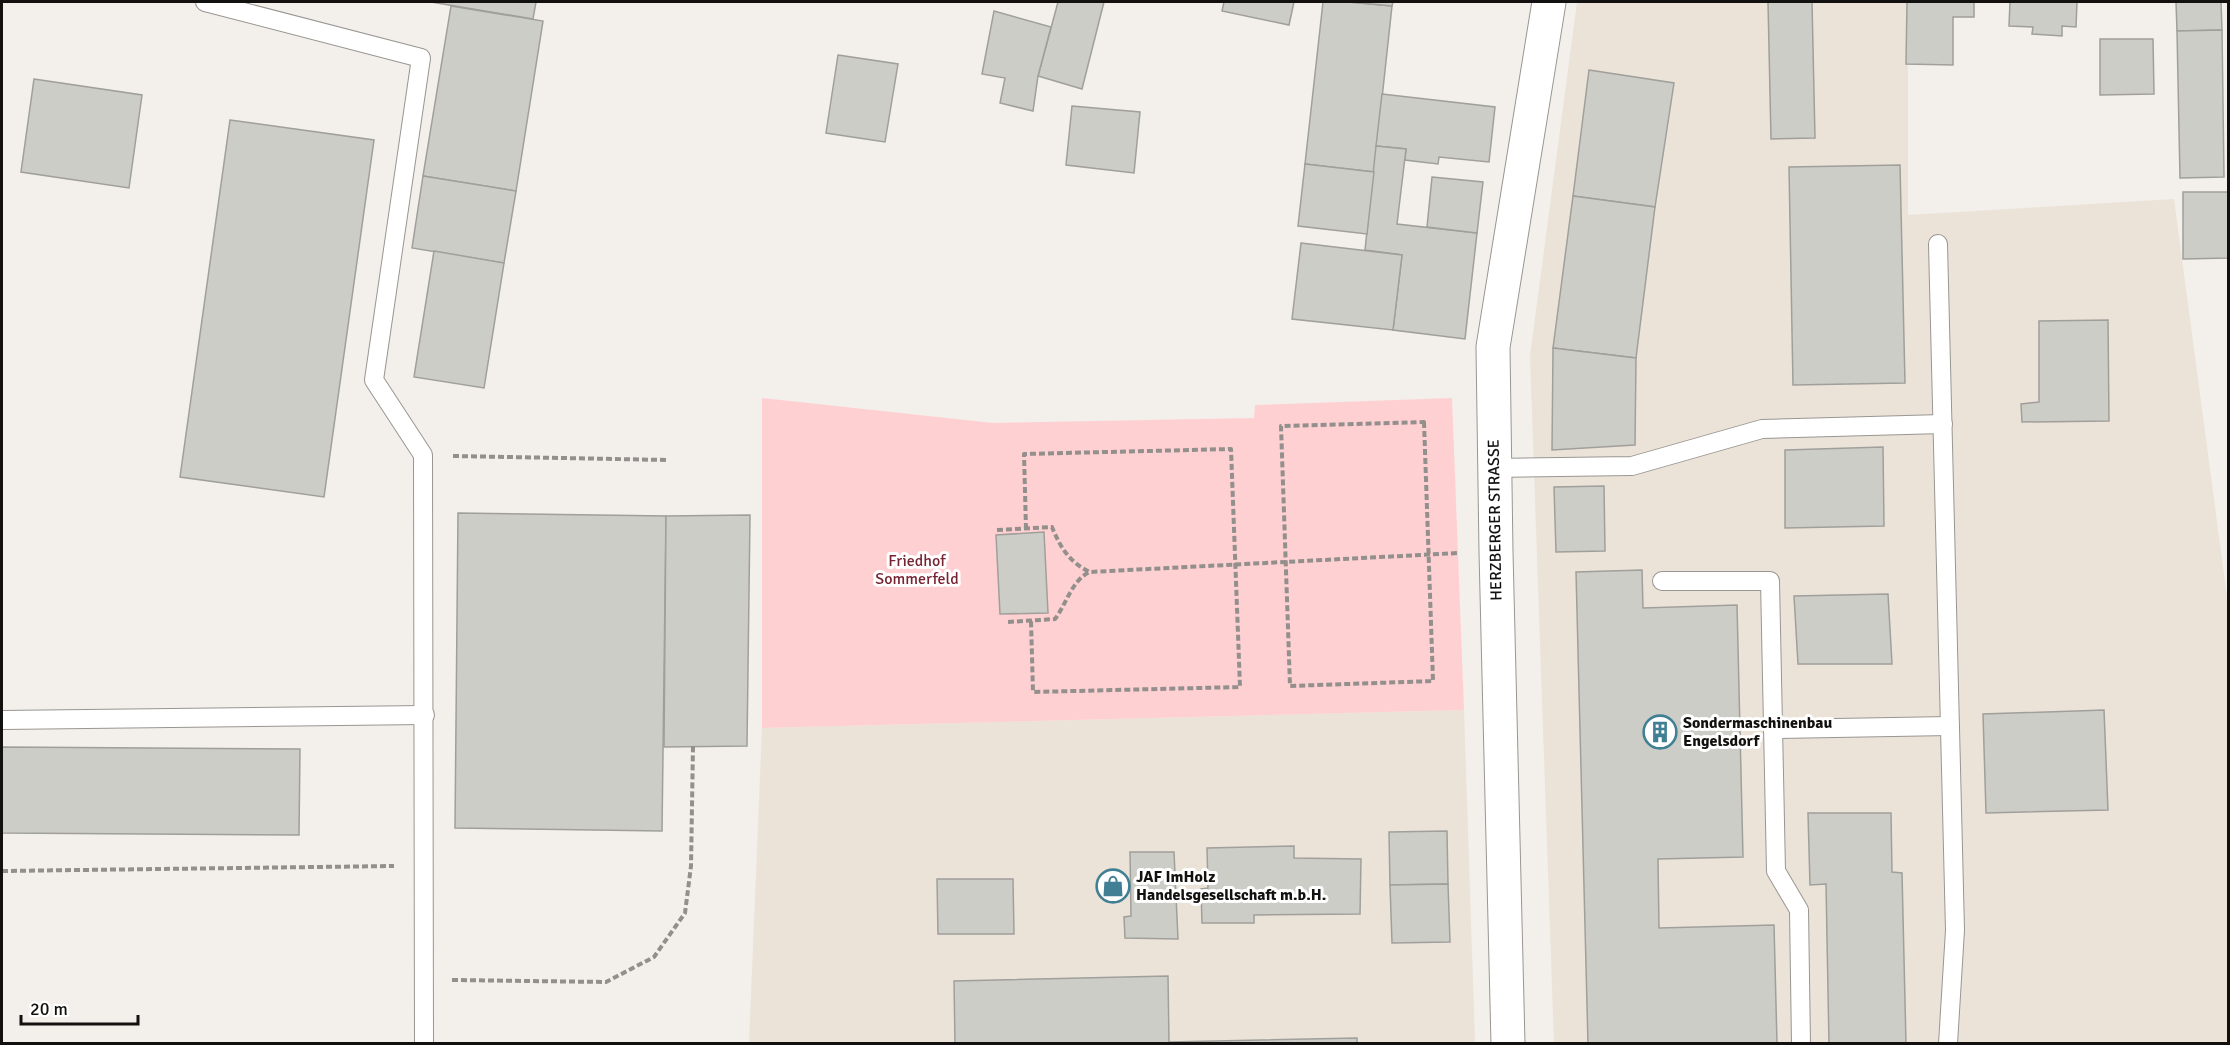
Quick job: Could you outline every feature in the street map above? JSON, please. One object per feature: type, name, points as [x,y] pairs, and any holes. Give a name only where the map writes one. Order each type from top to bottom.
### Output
[{"type":"main road","name":"HERZBERGER STRASSE","points":[[1508,1044],[1493,347],[1550,2]]},
{"type":"lane","points":[[206,2],[421,58],[374,380],[423,455],[424,1044]]},
{"type":"lane","points":[[1938,244],[1955,930],[1948,1044]]},
{"type":"lane","points":[[1494,468],[1632,466],[1762,429],[1943,424]]},
{"type":"lane","points":[[1662,581],[1770,581],[1776,871],[1799,910],[1802,1044]]},
{"type":"lane","points":[[2,720],[425,715]]},
{"type":"lane","points":[[1773,729],[1950,726]]},
{"type":"path","points":[[1424,422],[1433,681],[1290,686],[1286,562],[1281,426],[1424,422]]},
{"type":"path","points":[[1026,529],[1024,454],[1231,449],[1240,687],[1033,692],[1031,621]]},
{"type":"path","points":[[423,455],[668,460]]},
{"type":"path","points":[[997,530],[1052,527],[1067,555],[1078,567],[1090,572]]},
{"type":"path","points":[[1008,622],[1055,619],[1066,604],[1078,578],[1090,572],[1496,552]]},
{"type":"path","points":[[424,980],[606,982],[654,957],[685,913],[691,866],[693,746]]},
{"type":"path","points":[[2,871],[425,865]]},
{"type":"shaded area","points":[[1577,2],[1908,2],[1908,215],[2174,199],[2227,597],[2228,1043],[1554,1044],[1530,356]]},
{"type":"shaded area","name":"JAF ImHolz Handelsgesellschaft m.b.H.","points":[[1464,710],[1475,1043],[749,1044],[762,728]]},
{"type":"green space","name":"Friedhof Sommerfeld","points":[[762,398],[993,423],[1254,418],[1255,405],[1452,398],[1464,710],[762,728]]},
{"type":"building","points":[[431,2],[536,2],[533,19]]},
{"type":"building","points":[[1058,2],[1104,2],[1082,89],[1038,76]]},
{"type":"building","points":[[1224,2],[1294,2],[1289,25],[1222,11]]},
{"type":"building","points":[[1323,2],[1392,6],[1374,172],[1305,164]]},
{"type":"building","points":[[1349,2],[1393,2],[1392,6]]},
{"type":"building","points":[[1768,2],[1812,2],[1815,138],[1771,139]]},
{"type":"building","points":[[1907,2],[1974,2],[1974,17],[1953,17],[1953,65],[1906,64]]},
{"type":"building","points":[[2010,2],[2077,2],[2076,27],[2062,26],[2062,36],[2032,34],[2033,27],[2009,26]]},
{"type":"building","points":[[2176,2],[2221,2],[2222,30],[2177,31]]},
{"type":"building","points":[[451,6],[543,21],[516,191],[423,176]]},
{"type":"building","points":[[994,11],[1051,27],[1038,76],[1033,111],[1000,103],[1005,78],[982,74]]},
{"type":"building","points":[[2222,30],[2224,177],[2180,178],[2177,31]]},
{"type":"building","points":[[2100,39],[2153,39],[2154,94],[2100,95]]},
{"type":"building","points":[[838,55],[898,64],[885,142],[826,133]]},
{"type":"building","points":[[1589,70],[1674,83],[1655,207],[1573,196]]},
{"type":"building","points":[[34,79],[142,95],[129,188],[21,172]]},
{"type":"building","points":[[1382,94],[1495,107],[1489,162],[1439,157],[1438,164],[1405,160],[1406,149],[1376,146]]},
{"type":"building","points":[[1072,106],[1140,112],[1134,173],[1066,165]]},
{"type":"building","points":[[230,120],[374,140],[324,497],[180,477]]},
{"type":"building","points":[[1376,146],[1406,149],[1397,224],[1477,233],[1465,339],[1393,330],[1402,255],[1365,250]]},
{"type":"building","points":[[1305,164],[1374,172],[1367,234],[1298,226]]},
{"type":"building","points":[[1900,165],[1905,383],[1793,385],[1789,167]]},
{"type":"building","points":[[423,176],[516,191],[504,263],[412,248]]},
{"type":"building","points":[[1432,177],[1483,182],[1477,233],[1427,227]]},
{"type":"building","points":[[2183,192],[2228,192],[2228,258],[2183,259]]},
{"type":"building","points":[[1573,196],[1655,207],[1636,358],[1553,348]]},
{"type":"building","points":[[1301,243],[1402,255],[1393,330],[1292,319]]},
{"type":"building","points":[[434,251],[504,263],[484,388],[414,377]]},
{"type":"building","points":[[2108,320],[2109,421],[2022,422],[2021,404],[2039,402],[2039,321]]},
{"type":"building","points":[[1553,348],[1636,358],[1635,445],[1552,450]]},
{"type":"building","points":[[1883,447],[1884,526],[1785,528],[1785,450]]},
{"type":"building","points":[[1604,486],[1605,551],[1556,552],[1554,487]]},
{"type":"building","points":[[458,513],[666,516],[662,831],[455,828]]},
{"type":"building","points":[[750,515],[747,746],[664,747],[666,516]]},
{"type":"building","points":[[1044,532],[1048,613],[1000,614],[996,535]]},
{"type":"building","name":"Sondermaschinenbau Engelsdorf","points":[[1642,570],[1643,608],[1737,605],[1743,857],[1658,859],[1659,928],[1774,925],[1777,1044],[1588,1044],[1576,572]]},
{"type":"building","points":[[1888,594],[1892,664],[1798,664],[1794,596]]},
{"type":"building","points":[[2104,710],[2108,810],[1986,813],[1983,714]]},
{"type":"building","points":[[2,747],[300,749],[299,835],[2,833]]},
{"type":"building","points":[[1808,813],[1891,813],[1892,872],[1902,873],[1906,1044],[1829,1044],[1826,884],[1810,885]]},
{"type":"building","points":[[1447,831],[1448,884],[1390,885],[1389,832]]},
{"type":"building","points":[[1294,846],[1294,858],[1361,859],[1360,914],[1254,915],[1254,923],[1202,923],[1201,889],[1208,888],[1207,848]]},
{"type":"building","points":[[1130,852],[1174,852],[1178,939],[1125,938],[1124,917],[1131,916]]},
{"type":"building","points":[[937,879],[1013,879],[1014,934],[938,934]]},
{"type":"building","points":[[1448,884],[1450,942],[1392,943],[1390,885]]},
{"type":"building","points":[[1168,976],[1169,1042],[1357,1038],[1357,1044],[955,1044],[954,981]]},
{"type":"place","name":"Sondermaschinenbau Engelsdorf","points":[[1660,732]]},
{"type":"place","name":"JAF ImHolz Handelsgesellschaft m.b.H.","points":[[1113,886]]}]
